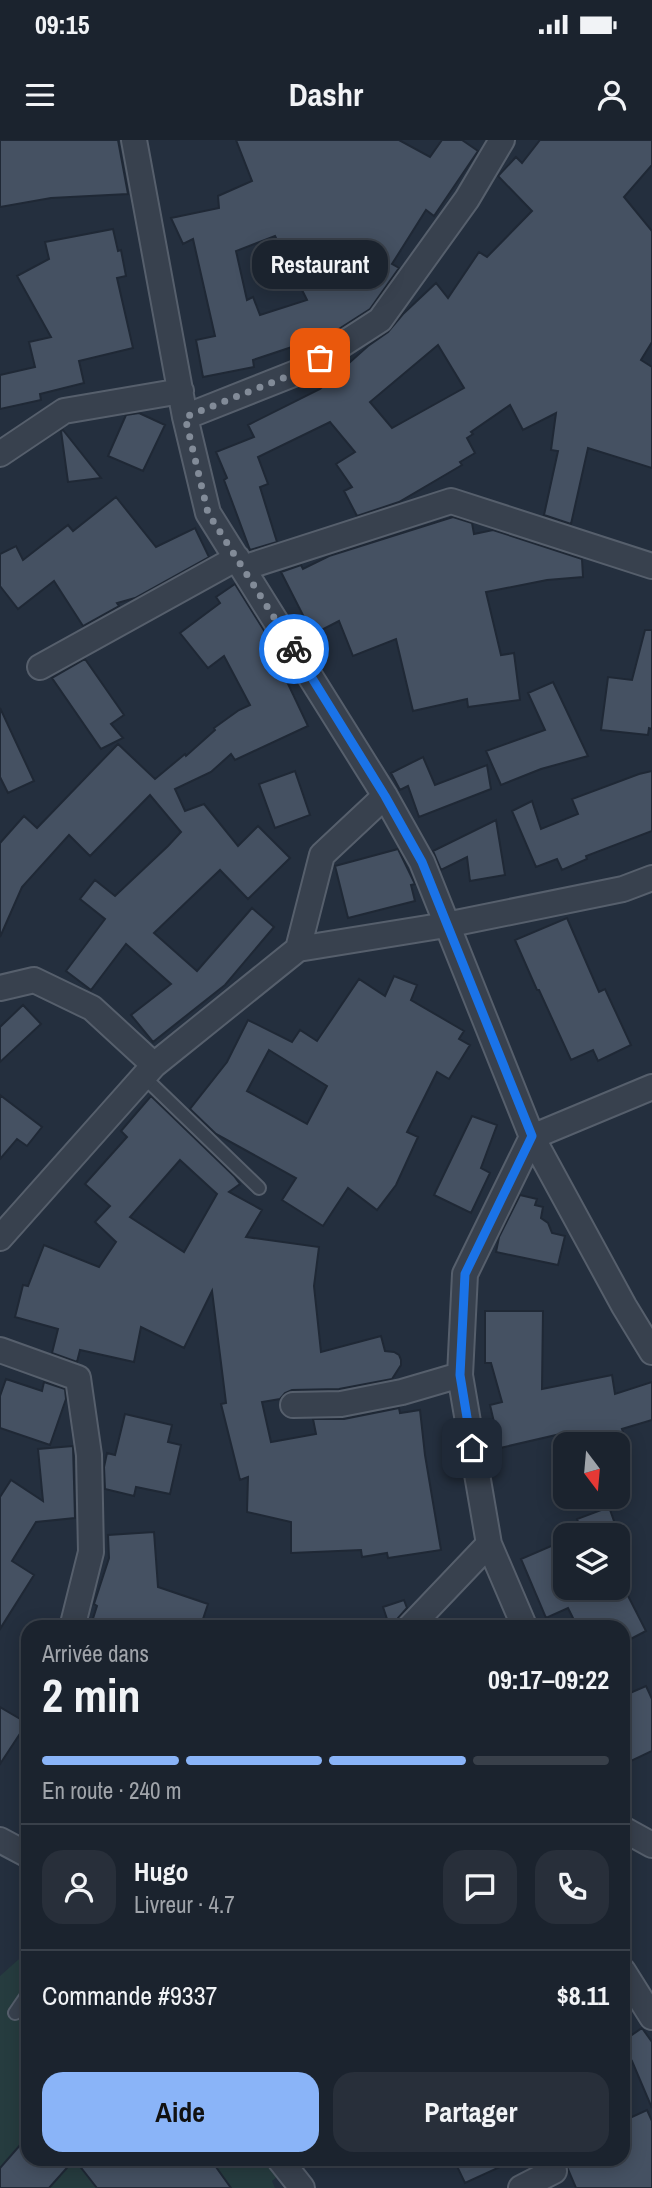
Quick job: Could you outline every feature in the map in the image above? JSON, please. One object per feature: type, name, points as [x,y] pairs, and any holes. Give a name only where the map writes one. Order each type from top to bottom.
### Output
[{"type":"street","points":[[134,140],[185,417],[208,513],[385,796],[422,862],[532,1136],[624,1306],[652,1352]]},
{"type":"street","points":[[185,417],[301,371],[380,320],[467,199],[502,140]]},
{"type":"street","points":[[0,454],[64,411],[181,391]]},
{"type":"street","points":[[40,667],[240,563],[451,501],[652,566]]},
{"type":"street","points":[[298,949],[322,855],[385,796]]},
{"type":"street","points":[[0,1238],[149,1071],[298,949],[446,925],[623,890],[652,878]]},
{"type":"street","points":[[0,988],[34,980],[92,1009],[149,1071]]},
{"type":"street","points":[[522,1620],[489,1544],[460,1375],[465,1274],[532,1136],[652,1087]]},
{"type":"street","points":[[0,1350],[78,1378],[89,1455],[90,1552],[74,1620]]},
{"type":"street","points":[[293,1405],[341,1404],[402,1392],[460,1375]]},
{"type":"street","points":[[417,1620],[489,1544]]},
{"type":"street","points":[[630,1833],[652,1845]]},
{"type":"street","points":[[0,1840],[21,1851]]},
{"type":"street","points":[[630,1981],[652,2017]]},
{"type":"street","points":[[285,2166],[302,2188]]},
{"type":"street","points":[[521,2188],[554,2171]]},
{"type":"lane","points":[[149,1071],[259,1188]]},
{"type":"lane","points":[[15,2013],[21,2004]]},
{"type":"green space","points":[[21,1957],[21,2166],[291,2166],[272,2181],[275,2188],[12,2188],[0,2172],[0,1976]]},
{"type":"building","points":[[0,140],[118,140],[128,194],[51,198],[0,207]]},
{"type":"building","points":[[236,140],[399,140],[430,157],[442,140],[462,140],[478,151],[434,216],[426,210],[392,264],[399,268],[370,309],[331,334],[253,360],[254,367],[203,377],[196,340],[215,336],[193,239],[183,244],[171,218],[219,208],[218,196],[252,181]],"holes":[[[275,236],[307,300],[260,315],[253,297],[247,300],[236,251]]]},
{"type":"building","points":[[540,140],[652,140],[652,165],[624,197],[652,231],[652,342],[641,360],[652,367],[652,468],[588,448],[571,524],[544,515],[558,451],[551,450],[556,413],[523,430],[510,405],[471,432],[473,434],[467,438],[475,453],[460,462],[462,465],[399,502],[357,516],[344,491],[352,487],[336,464],[355,452],[330,422],[258,457],[268,484],[260,487],[277,542],[250,550],[216,452],[254,437],[248,425],[320,389],[368,346],[388,332],[436,283],[448,298],[479,252],[487,257],[532,211],[498,176],[516,157],[522,163]],"holes":[[[438,345],[464,388],[392,428],[370,402]]]},
{"type":"building","points":[[113,229],[118,251],[121,250],[126,276],[117,278],[133,348],[79,361],[84,383],[40,394],[41,400],[0,409],[0,375],[35,367],[29,342],[51,337],[17,276],[49,259],[45,242]]},
{"type":"building","points":[[139,413],[165,425],[143,471],[108,456],[126,415]]},
{"type":"building","points":[[63,430],[101,478],[68,482]]},
{"type":"building","points":[[116,497],[156,547],[195,528],[209,557],[135,598],[117,603],[119,606],[83,626],[54,581],[18,609],[0,586],[0,554],[16,546],[23,560],[68,525],[73,531]]},
{"type":"building","points":[[453,517],[472,523],[474,534],[493,530],[582,559],[583,577],[547,580],[486,592],[501,655],[514,653],[520,700],[468,707],[467,699],[413,711],[396,639],[353,656],[339,621],[308,637],[299,620],[304,617],[281,572],[301,565],[303,569],[329,556]]},
{"type":"building","points":[[235,584],[285,664],[280,667],[308,726],[235,760],[231,754],[211,772],[175,789],[185,811],[204,804],[238,846],[258,826],[290,858],[248,899],[220,870],[154,933],[197,971],[252,908],[274,927],[225,985],[153,1042],[131,1015],[171,984],[126,944],[91,990],[66,971],[105,919],[80,899],[95,880],[115,896],[181,832],[150,795],[90,856],[69,835],[22,887],[0,937],[0,843],[24,816],[37,828],[118,744],[155,779],[185,754],[186,756],[215,730],[214,728],[250,705],[224,656],[208,668],[180,633],[220,603],[216,597]]},
{"type":"building","points":[[645,630],[652,630],[652,729],[649,728],[648,735],[601,730],[608,677],[632,680]]},
{"type":"building","points":[[85,659],[124,715],[111,724],[123,738],[101,749],[52,678]]},
{"type":"building","points":[[553,682],[588,756],[541,769],[501,785],[486,751],[545,730],[528,693]]},
{"type":"building","points":[[0,708],[34,781],[8,793],[0,777]]},
{"type":"building","points":[[423,757],[435,785],[487,765],[491,789],[419,817],[408,786],[400,790],[391,773]]},
{"type":"building","points":[[295,771],[310,815],[275,828],[259,784]]},
{"type":"building","points":[[652,771],[652,831],[586,856],[587,859],[562,870],[557,859],[536,867],[512,811],[532,801],[541,829],[578,814],[572,799]]},
{"type":"building","points":[[496,820],[505,875],[470,881],[467,857],[441,870],[433,851]]},
{"type":"building","points":[[398,849],[415,884],[411,885],[415,901],[348,918],[335,866]]},
{"type":"building","points":[[567,918],[599,992],[605,989],[631,1045],[598,1061],[593,1050],[571,1060],[515,940]]},
{"type":"building","points":[[394,976],[417,985],[411,1000],[464,1031],[459,1039],[470,1045],[449,1079],[437,1072],[407,1132],[418,1137],[396,1185],[377,1210],[348,1188],[323,1226],[282,1200],[296,1178],[216,1134],[190,1109],[227,1062],[248,1020],[292,1042],[300,1030],[317,1041],[359,979],[385,996]],"holes":[[[269,1050],[327,1086],[307,1124],[247,1091]]]},
{"type":"building","points":[[23,1005],[41,1024],[0,1062],[0,1027]]},
{"type":"building","points":[[0,1095],[42,1127],[27,1146],[17,1139],[0,1159]]},
{"type":"building","points":[[151,1096],[234,1176],[240,1184],[229,1192],[262,1210],[246,1237],[319,1247],[314,1286],[321,1352],[381,1336],[385,1351],[399,1355],[401,1365],[392,1379],[339,1389],[292,1390],[280,1399],[262,1402],[271,1442],[316,1434],[313,1419],[344,1419],[399,1408],[400,1413],[420,1410],[441,1550],[388,1558],[387,1553],[362,1557],[361,1550],[291,1553],[291,1522],[247,1512],[248,1477],[240,1480],[221,1404],[226,1403],[212,1291],[184,1348],[141,1327],[134,1362],[80,1350],[77,1362],[52,1353],[58,1329],[15,1317],[23,1285],[28,1286],[44,1245],[99,1267],[116,1242],[95,1222],[110,1206],[85,1184],[127,1137],[121,1131]],"holes":[[[180,1160],[217,1194],[184,1252],[130,1217]]]},
{"type":"building","points":[[472,1116],[497,1125],[481,1168],[490,1173],[471,1213],[434,1195]]},
{"type":"building","points":[[520,1195],[537,1199],[535,1205],[543,1207],[541,1218],[548,1223],[552,1233],[565,1236],[558,1265],[496,1252],[499,1237]]},
{"type":"building","points":[[485,1311],[543,1311],[542,1389],[612,1375],[615,1394],[652,1382],[652,1420],[622,1429],[623,1432],[553,1432],[553,1436],[500,1448],[490,1405],[502,1402],[491,1363],[485,1363]]},
{"type":"building","points":[[6,1379],[42,1391],[44,1382],[65,1389],[66,1399],[50,1445],[0,1428],[0,1396]]},
{"type":"building","points":[[125,1414],[172,1425],[168,1442],[181,1445],[170,1494],[136,1487],[134,1496],[105,1489],[104,1467],[107,1453],[115,1455]]},
{"type":"building","points":[[73,1446],[75,1518],[36,1522],[12,1561],[34,1575],[0,1629],[0,1497],[11,1480],[43,1501],[38,1449]]},
{"type":"building","points":[[610,1509],[615,1523],[578,1523],[577,1519]]},
{"type":"building","points":[[154,1532],[158,1587],[208,1604],[203,1620],[93,1620],[97,1606],[94,1604],[109,1558],[108,1535]]},
{"type":"building","points":[[553,1545],[553,1600],[630,1600],[646,1631],[630,1639],[630,1620],[574,1620],[568,1608],[546,1618],[521,1559]]},
{"type":"building","points":[[404,1600],[407,1608],[397,1620],[387,1620],[383,1607]]},
{"type":"building","points":[[646,1686],[652,1699],[652,1751],[631,1761],[630,1759],[630,1693]]},
{"type":"building","points":[[0,1707],[21,1719],[21,1732],[0,1764]]},
{"type":"building","points":[[642,2028],[652,2042],[652,2108],[632,2061],[630,2063],[630,2036]]},
{"type":"building","points":[[647,2110],[652,2121],[652,2188],[576,2188],[567,2166],[630,2166],[630,2118]]},
{"type":"building","points":[[21,2144],[21,2166],[69,2166],[49,2188],[0,2188],[0,2168]]},
{"type":"building","points":[[80,2166],[215,2166],[231,2188],[97,2188]]},
{"type":"building","points":[[457,2166],[502,2166],[465,2183]]},
{"type":"way so far","points":[[294,649],[208,513],[185,417],[301,371],[320,358]]},
{"type":"place","name":"Restaurant","points":[[320,358]]},
{"type":"route","points":[[294,649],[385,796],[422,862],[532,1136],[465,1274],[460,1375],[472,1448]]}]
